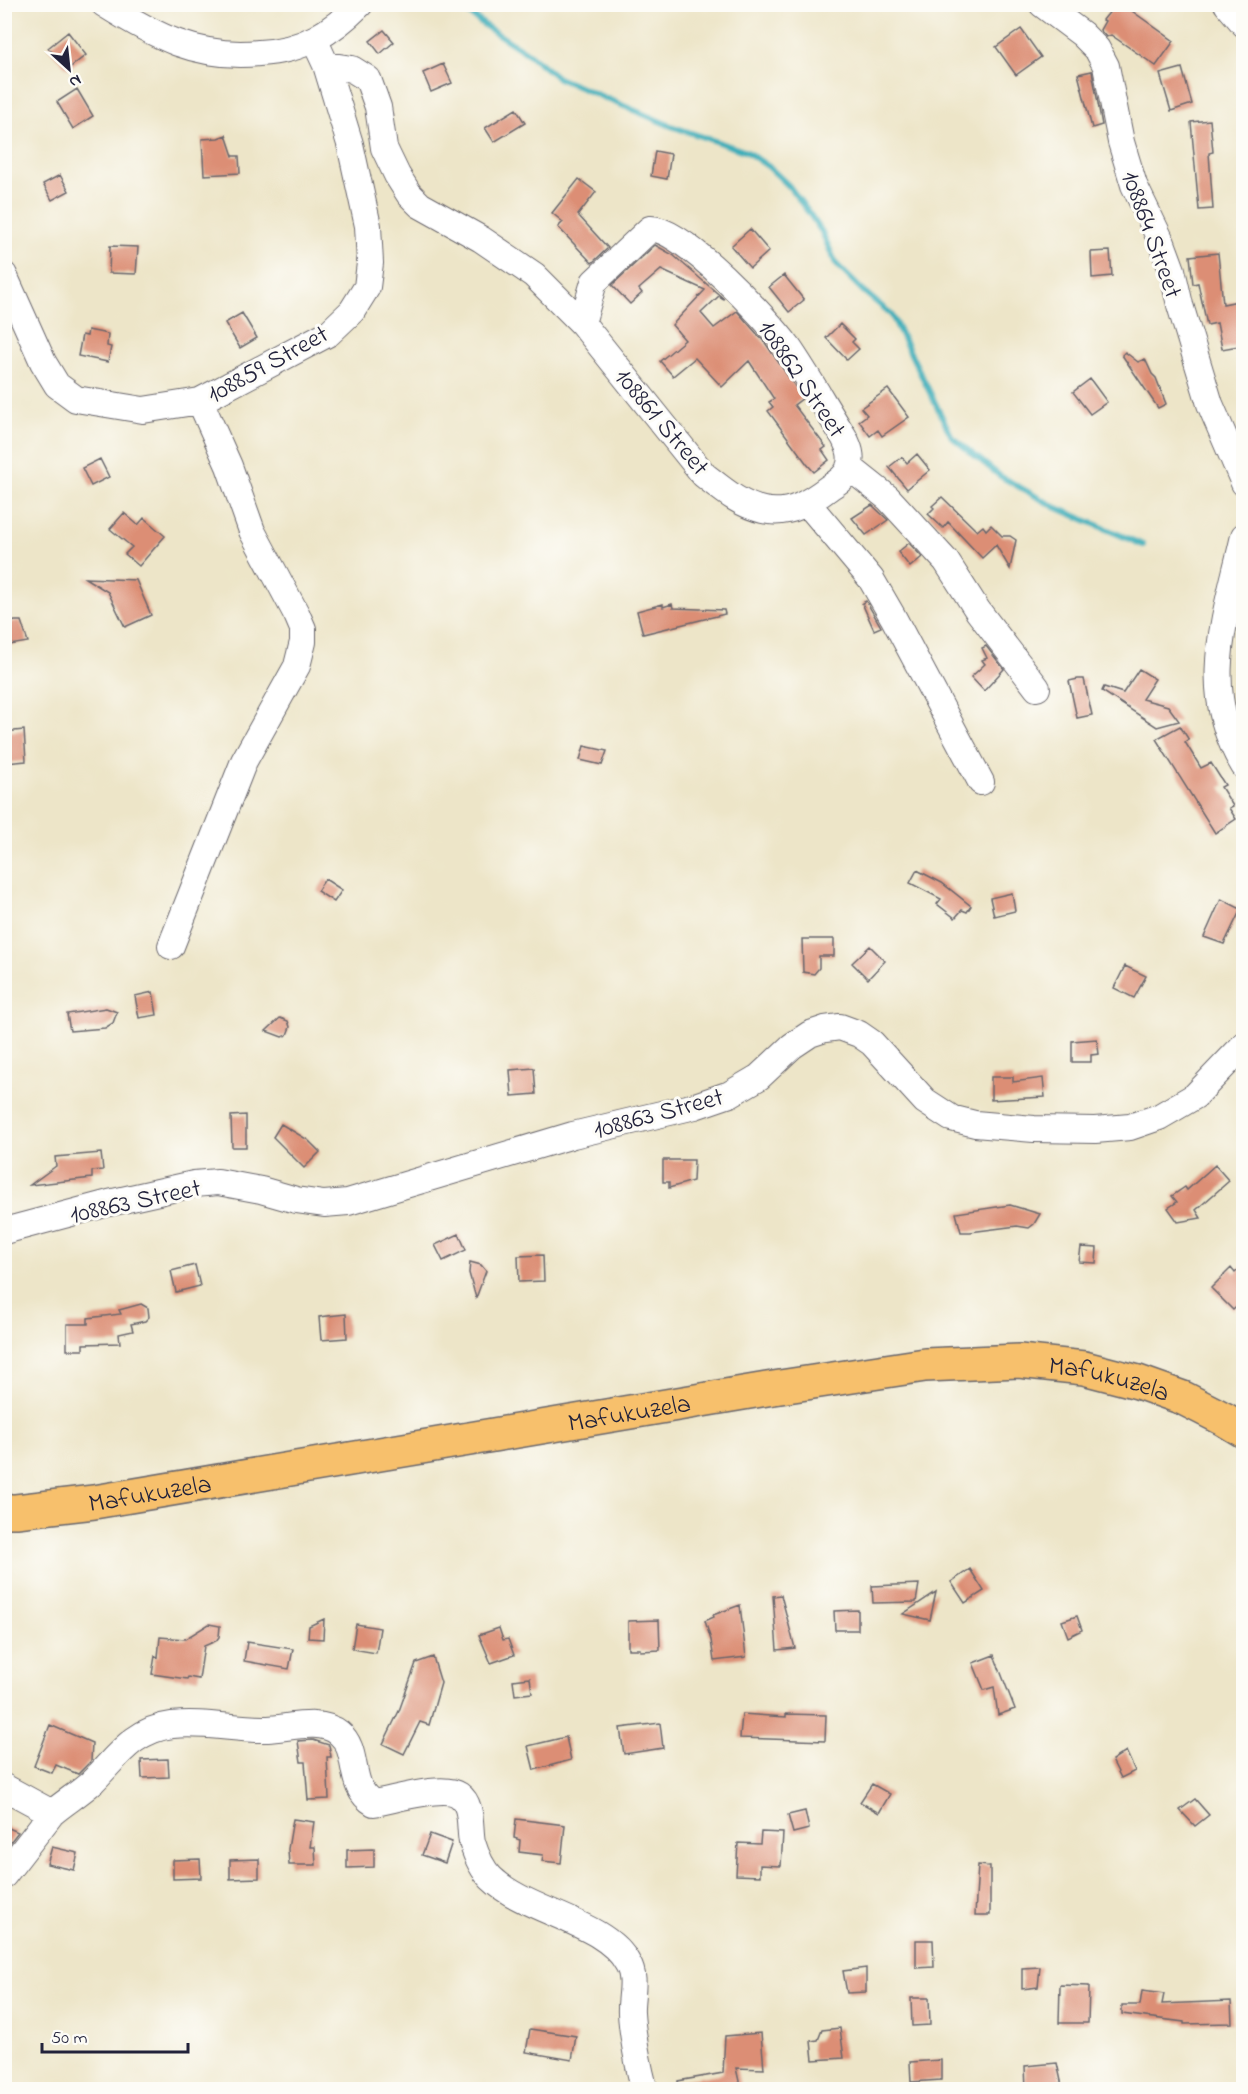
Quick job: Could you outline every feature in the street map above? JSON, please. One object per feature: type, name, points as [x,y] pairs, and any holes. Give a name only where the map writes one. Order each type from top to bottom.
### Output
[{"type":"main road","name":"Mafukuzela","points":[[4,1511],[94,1502],[767,1389],[926,1365],[1019,1361],[1084,1368],[1138,1382],[1183,1398],[1244,1431]]},
{"type":"street","points":[[104,4],[143,28],[184,46],[214,54],[244,55],[270,52],[314,39],[340,23],[360,4]]},
{"type":"street","name":"108864 Street","points":[[1042,4],[1082,34],[1097,49],[1106,66],[1120,142],[1134,185],[1162,243],[1172,270],[1180,305],[1210,404],[1244,483]]},
{"type":"street","points":[[1227,4],[1244,24]]},
{"type":"street","name":"108859 Street","points":[[4,275],[43,362],[57,386],[76,399],[143,410],[200,401],[329,333],[352,311],[367,287],[370,263],[368,226],[350,144],[326,65],[314,39]]},
{"type":"street","name":"108861 Street","points":[[326,65],[352,69],[368,79],[378,107],[384,148],[409,194],[420,205],[481,239],[534,275],[582,322],[705,475],[728,494],[751,507],[764,511],[789,510],[808,504]]},
{"type":"street","name":"108862 Street","points":[[582,322],[594,282],[604,270],[650,229],[656,228],[667,232],[703,259],[756,309],[786,345],[850,450],[849,467],[843,478],[808,504]]},
{"type":"street","points":[[171,946],[244,761],[297,666],[303,642],[303,629],[252,531],[229,466],[200,401]]},
{"type":"street","points":[[849,467],[888,498],[946,561],[978,611],[1037,688]]},
{"type":"street","points":[[808,504],[871,579],[981,782]]},
{"type":"street","points":[[1242,548],[1221,639],[1217,672],[1219,702],[1225,726],[1244,766]]},
{"type":"street","name":"108863 Street","points":[[4,1231],[109,1203],[194,1184],[218,1182],[324,1204],[348,1202],[573,1135],[695,1107],[730,1094],[759,1077],[792,1046],[810,1034],[825,1029],[840,1027],[859,1034],[872,1043],[925,1101],[951,1118],[975,1124],[1034,1129],[1095,1130],[1130,1127],[1159,1117],[1195,1096],[1244,1045]]},
{"type":"street","points":[[4,1875],[52,1813],[92,1782],[129,1743],[146,1733],[170,1725],[195,1724],[265,1729],[314,1725],[330,1727],[346,1742],[358,1788],[365,1798],[374,1803],[440,1791],[453,1792],[460,1796],[468,1807],[472,1841],[477,1857],[492,1879],[522,1899],[607,1940],[622,1953],[630,1965],[633,1983],[631,2014],[645,2090]]},
{"type":"street","points":[[4,1787],[52,1813]]},
{"type":"building","points":[[1116,4],[1122,4],[1174,41],[1156,66],[1111,35],[1106,37],[1100,30],[1105,21],[1103,20]]},
{"type":"building","points":[[1021,29],[1041,57],[1016,75],[996,47]]},
{"type":"building","points":[[384,30],[394,42],[380,54],[370,41]]},
{"type":"building","points":[[68,32],[86,55],[68,69],[48,48]]},
{"type":"building","points":[[443,64],[452,83],[431,92],[423,73]]},
{"type":"building","points":[[1182,68],[1192,104],[1171,111],[1160,74]]},
{"type":"building","points":[[1092,71],[1102,125],[1092,128],[1078,74]]},
{"type":"building","points":[[77,89],[93,116],[73,129],[57,102]]},
{"type":"building","points":[[516,109],[525,123],[494,142],[485,128]]},
{"type":"building","points":[[1210,120],[1213,152],[1209,153],[1213,209],[1199,210],[1191,122]]},
{"type":"building","points":[[226,135],[233,156],[239,156],[240,173],[204,175],[202,139]]},
{"type":"building","points":[[655,151],[671,154],[667,179],[651,176]]},
{"type":"building","points":[[60,175],[69,191],[52,200],[43,184]]},
{"type":"building","points":[[579,179],[596,192],[578,215],[608,248],[592,263],[558,227],[563,222],[552,213]]},
{"type":"building","points":[[750,229],[769,251],[750,268],[731,246]]},
{"type":"building","points":[[655,245],[673,255],[724,299],[719,296],[701,313],[714,328],[737,311],[766,344],[803,398],[794,405],[826,447],[822,450],[829,460],[814,472],[768,411],[773,407],[769,402],[774,399],[749,361],[722,387],[695,358],[673,376],[660,361],[685,340],[672,325],[705,290],[661,270],[639,289],[642,293],[630,304],[612,285]]},
{"type":"building","points":[[110,246],[138,247],[136,274],[109,273]]},
{"type":"building","points":[[1110,251],[1112,276],[1092,278],[1091,252]]},
{"type":"building","points":[[1218,253],[1223,304],[1238,301],[1244,328],[1244,345],[1222,349],[1217,323],[1207,325],[1198,283],[1193,284],[1190,256]]},
{"type":"building","points":[[784,275],[804,300],[789,312],[769,287]]},
{"type":"building","points":[[242,313],[257,338],[240,348],[225,323]]},
{"type":"building","points":[[840,324],[855,339],[852,342],[859,349],[847,360],[826,338]]},
{"type":"building","points":[[88,330],[108,334],[107,346],[111,347],[108,362],[78,356],[82,335],[87,336]]},
{"type":"building","points":[[1125,352],[1138,362],[1145,359],[1156,378],[1166,404],[1158,408],[1122,355]]},
{"type":"building","points":[[1090,379],[1107,402],[1090,414],[1073,392]]},
{"type":"building","points":[[888,389],[909,417],[882,436],[878,430],[870,436],[859,421],[867,415],[861,408]]},
{"type":"building","points":[[917,454],[930,470],[907,489],[889,467],[902,457],[907,463]]},
{"type":"building","points":[[100,459],[109,477],[91,486],[82,468]]},
{"type":"building","points":[[942,497],[977,531],[983,526],[986,530],[991,525],[1002,536],[1010,536],[1016,540],[1010,569],[996,545],[982,558],[948,522],[943,528],[928,514],[934,508],[932,506]]},
{"type":"building","points":[[872,505],[888,520],[866,535],[852,518]]},
{"type":"building","points":[[124,513],[138,525],[144,518],[165,536],[139,566],[125,554],[132,547],[110,529]]},
{"type":"building","points":[[909,543],[922,557],[910,567],[898,552]]},
{"type":"building","points":[[85,578],[136,580],[151,615],[125,627],[108,592]]},
{"type":"building","points":[[866,601],[881,627],[874,630],[862,603]]},
{"type":"building","points":[[663,604],[663,607],[672,604],[673,608],[724,610],[725,614],[643,634],[637,611]]},
{"type":"building","points":[[21,621],[28,642],[10,645],[9,638],[4,639],[4,624]]},
{"type":"building","points":[[986,646],[1004,669],[984,691],[971,677],[985,664],[982,660],[987,658],[982,648]]},
{"type":"building","points":[[1139,669],[1155,679],[1142,699],[1168,706],[1179,721],[1157,727],[1102,691],[1104,687],[1123,693]]},
{"type":"building","points":[[1084,679],[1092,715],[1077,718],[1069,681]]},
{"type":"building","points":[[1180,726],[1189,740],[1185,742],[1201,768],[1211,763],[1225,785],[1221,787],[1233,806],[1229,808],[1236,819],[1215,833],[1156,739]]},
{"type":"building","points":[[24,730],[26,761],[6,763],[4,732]]},
{"type":"building","points":[[584,746],[607,751],[602,765],[580,760]]},
{"type":"building","points":[[917,870],[942,883],[971,906],[967,912],[962,910],[955,918],[937,904],[941,899],[910,883]]},
{"type":"building","points":[[325,879],[342,890],[334,902],[317,891]]},
{"type":"building","points":[[1012,893],[1015,911],[994,916],[990,898]]},
{"type":"building","points":[[1221,899],[1241,909],[1224,944],[1204,937]]},
{"type":"building","points":[[802,939],[834,939],[834,956],[819,956],[819,968],[814,974],[803,972]]},
{"type":"building","points":[[870,946],[885,961],[868,979],[852,963]]},
{"type":"building","points":[[1125,966],[1146,976],[1134,998],[1114,988]]},
{"type":"building","points":[[153,992],[157,1015],[139,1018],[135,996]]},
{"type":"building","points":[[106,1008],[117,1012],[113,1023],[105,1028],[70,1031],[67,1014]]},
{"type":"building","points":[[280,1018],[288,1021],[290,1027],[287,1035],[282,1037],[266,1031]]},
{"type":"building","points":[[1097,1039],[1099,1054],[1091,1055],[1091,1062],[1072,1062],[1072,1041]]},
{"type":"building","points":[[534,1068],[536,1094],[512,1096],[510,1070]]},
{"type":"building","points":[[991,1077],[1013,1077],[1013,1082],[1043,1078],[1045,1097],[991,1100]]},
{"type":"building","points":[[246,1115],[246,1147],[232,1147],[231,1116]]},
{"type":"building","points":[[281,1124],[308,1140],[320,1152],[304,1168],[273,1137]]},
{"type":"building","points":[[101,1153],[103,1170],[92,1171],[92,1178],[30,1185],[56,1166],[55,1157]]},
{"type":"building","points":[[663,1160],[694,1160],[693,1181],[669,1188],[669,1182],[663,1182]]},
{"type":"building","points":[[1215,1165],[1229,1181],[1196,1210],[1201,1218],[1178,1222],[1168,1208],[1177,1202],[1172,1196],[1185,1187],[1187,1190]]},
{"type":"building","points":[[1010,1205],[1040,1214],[1029,1228],[1017,1226],[961,1232],[956,1213]]},
{"type":"building","points":[[459,1234],[466,1250],[443,1261],[435,1245]]},
{"type":"building","points":[[1081,1247],[1097,1248],[1096,1263],[1079,1262]]},
{"type":"building","points":[[543,1255],[544,1281],[519,1282],[518,1256]]},
{"type":"building","points":[[470,1262],[481,1265],[486,1271],[476,1298],[469,1273]]},
{"type":"building","points":[[1244,1264],[1244,1300],[1233,1310],[1211,1288],[1231,1268],[1235,1273]]},
{"type":"building","points":[[195,1265],[200,1286],[176,1292],[171,1271]]},
{"type":"building","points":[[141,1304],[148,1308],[149,1317],[145,1321],[131,1324],[133,1331],[119,1334],[120,1343],[83,1344],[83,1350],[67,1350],[67,1324],[88,1324],[88,1318],[121,1314],[119,1310]]},
{"type":"building","points":[[346,1314],[347,1338],[321,1340],[319,1317]]},
{"type":"building","points":[[970,1569],[984,1591],[965,1603],[951,1582]]},
{"type":"building","points":[[919,1584],[916,1602],[873,1603],[872,1586]]},
{"type":"building","points":[[936,1592],[930,1620],[903,1614]]},
{"type":"building","points":[[781,1595],[795,1648],[777,1650],[773,1596]]},
{"type":"building","points":[[740,1605],[746,1657],[714,1661],[705,1621],[714,1617],[713,1615]]},
{"type":"building","points":[[858,1610],[858,1630],[835,1630],[834,1611]]},
{"type":"building","points":[[1077,1616],[1082,1630],[1068,1637],[1062,1621]]},
{"type":"building","points":[[324,1619],[323,1639],[308,1638],[309,1626]]},
{"type":"building","points":[[659,1620],[660,1650],[628,1649],[628,1621]]},
{"type":"building","points":[[209,1624],[220,1626],[219,1637],[216,1641],[204,1646],[199,1679],[152,1674],[155,1656],[158,1657],[160,1637],[185,1639]]},
{"type":"building","points":[[356,1624],[380,1628],[376,1653],[352,1649]]},
{"type":"building","points":[[499,1628],[503,1640],[508,1639],[514,1655],[491,1663],[479,1635]]},
{"type":"building","points":[[247,1642],[293,1649],[289,1669],[244,1661]]},
{"type":"building","points":[[994,1655],[1015,1709],[998,1715],[994,1687],[984,1690],[973,1663]]},
{"type":"building","points":[[433,1657],[441,1683],[429,1725],[420,1722],[404,1754],[383,1744],[399,1711],[416,1663]]},
{"type":"building","points":[[530,1678],[532,1693],[515,1695],[513,1680]]},
{"type":"building","points":[[742,1714],[786,1717],[786,1714],[826,1715],[825,1741],[740,1738]]},
{"type":"building","points":[[660,1723],[663,1748],[624,1754],[620,1728]]},
{"type":"building","points":[[50,1725],[92,1743],[91,1761],[78,1774],[56,1765],[52,1773],[34,1766]]},
{"type":"building","points":[[566,1737],[571,1760],[534,1770],[528,1746]]},
{"type":"building","points":[[313,1740],[329,1745],[331,1757],[327,1757],[329,1799],[308,1800],[305,1762],[301,1762],[298,1741]]},
{"type":"building","points":[[1126,1751],[1135,1771],[1121,1778],[1112,1760]]},
{"type":"building","points":[[168,1759],[169,1777],[142,1778],[141,1760]]},
{"type":"building","points":[[872,1784],[890,1794],[879,1813],[860,1802]]},
{"type":"building","points":[[1195,1799],[1209,1815],[1195,1826],[1180,1810]]},
{"type":"building","points":[[805,1811],[809,1829],[793,1833],[788,1815]]},
{"type":"building","points":[[293,1819],[314,1822],[310,1847],[315,1847],[316,1865],[289,1865],[288,1849]]},
{"type":"building","points":[[516,1819],[565,1825],[561,1863],[542,1861],[543,1855],[519,1852],[520,1840],[514,1838]]},
{"type":"building","points":[[4,1826],[18,1832],[4,1850]]},
{"type":"building","points":[[761,1832],[783,1833],[781,1866],[760,1865],[760,1876],[736,1875],[738,1843],[760,1844]]},
{"type":"building","points":[[430,1834],[452,1842],[445,1863],[422,1855]]},
{"type":"building","points":[[52,1847],[78,1853],[74,1870],[47,1864]]},
{"type":"building","points":[[374,1849],[374,1867],[347,1868],[347,1850]]},
{"type":"building","points":[[200,1859],[201,1878],[173,1879],[173,1860]]},
{"type":"building","points":[[259,1859],[259,1878],[230,1879],[230,1860]]},
{"type":"building","points":[[978,1865],[990,1866],[990,1915],[975,1915]]},
{"type":"building","points":[[916,1940],[933,1940],[934,1967],[916,1968]]},
{"type":"building","points":[[1040,1967],[1038,1987],[1022,1989],[1022,1968]]},
{"type":"building","points":[[866,1968],[866,1992],[847,1993],[843,1971]]},
{"type":"building","points":[[1060,1985],[1089,1986],[1088,2023],[1059,2023]]},
{"type":"building","points":[[1142,1991],[1164,1994],[1162,2004],[1231,2001],[1232,2023],[1184,2024],[1184,2022],[1122,2014],[1122,2005],[1140,2005]]},
{"type":"building","points":[[911,1998],[929,1998],[930,2025],[912,2026]]},
{"type":"building","points":[[840,2028],[844,2058],[813,2060],[811,2041],[818,2040],[822,2030]]},
{"type":"building","points":[[530,2029],[576,2036],[572,2060],[526,2052]]},
{"type":"building","points":[[761,2033],[764,2069],[736,2068],[741,2090],[678,2090],[678,2081],[723,2073],[725,2036]]},
{"type":"building","points":[[941,2060],[941,2080],[911,2082],[910,2062]]},
{"type":"building","points":[[1057,2063],[1063,2090],[1026,2090],[1025,2066]]},
{"type":"waterway","points":[[457,4],[530,55],[558,78],[671,126],[747,152],[769,167],[789,186],[809,213],[822,232],[836,264],[863,291],[891,314],[952,437],[1000,476],[1055,507],[1143,545]]}]
